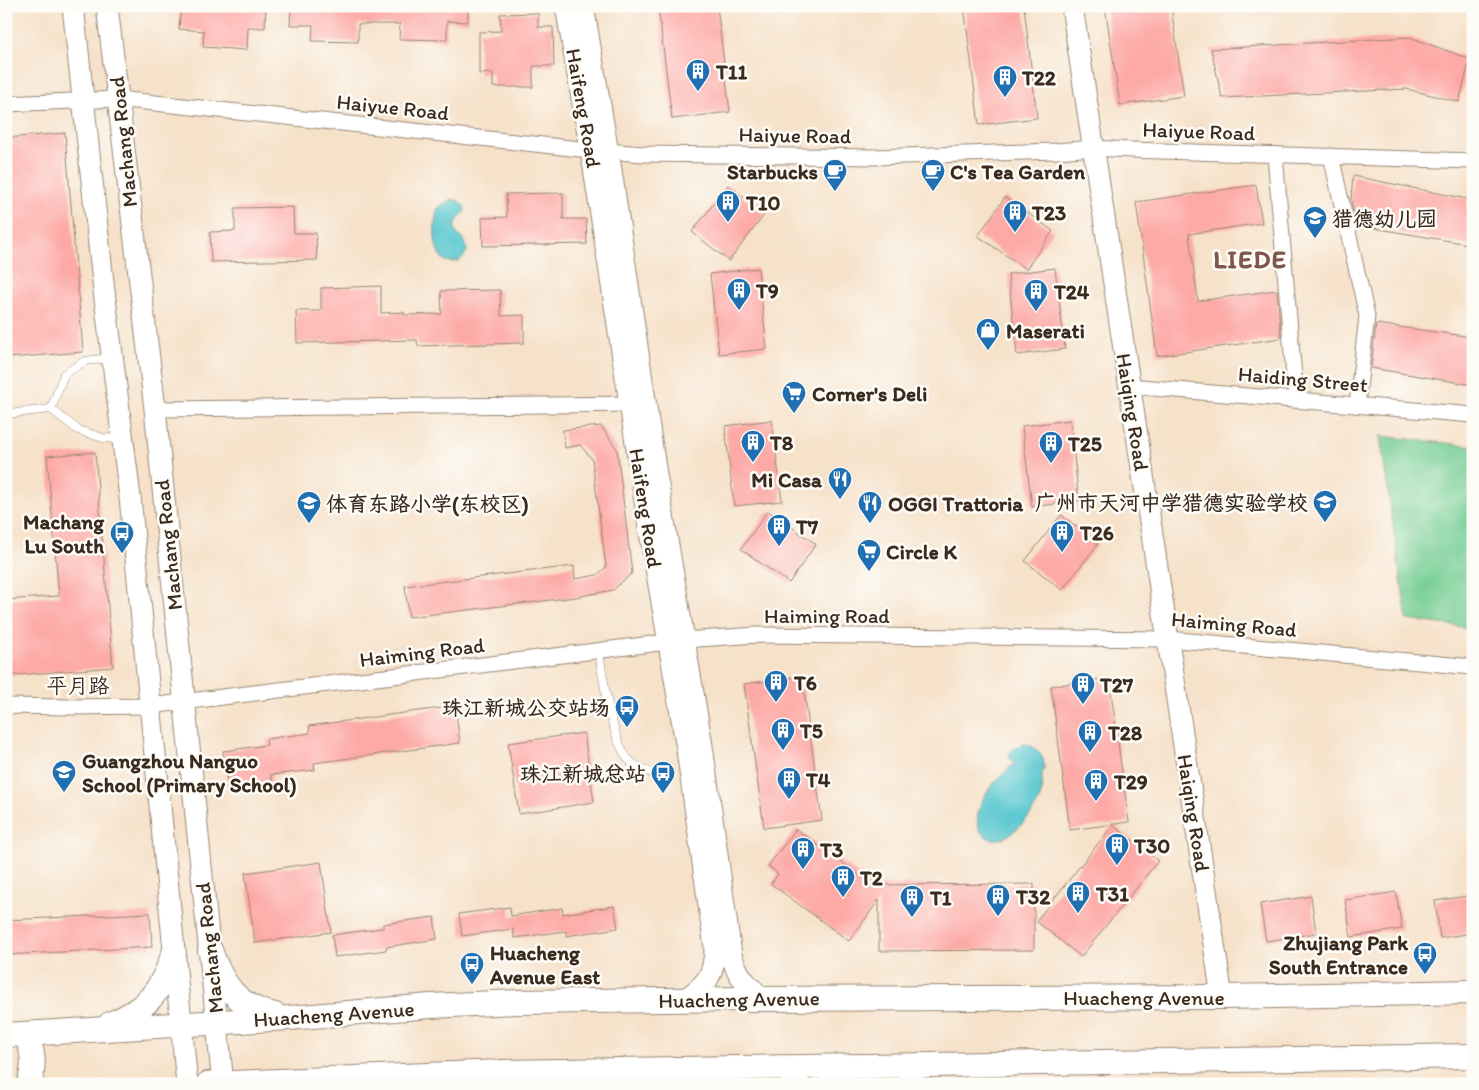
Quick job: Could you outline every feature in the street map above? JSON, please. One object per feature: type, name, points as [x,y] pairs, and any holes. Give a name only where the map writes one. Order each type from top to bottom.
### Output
[{"type":"main road","points":[[210,950],[220,976],[240,999],[257,1011],[289,1018]]},
{"type":"main road","points":[[96,1030],[127,1017],[144,1006],[160,986],[174,953]]},
{"type":"main road","name":"Huacheng Avenue","points":[[16,1035],[289,1018],[473,1004],[763,999],[1222,997],[1473,992]]},
{"type":"main road","points":[[16,1035],[33,1054],[34,1067],[29,1084]]},
{"type":"main road","points":[[218,1084],[493,1072],[1473,1056]]},
{"type":"street","name":"Machang Road","points":[[73,6],[112,358],[130,497],[187,1084]]},
{"type":"street","name":"Machang Road","points":[[107,6],[154,409],[210,950],[217,1022],[218,1084]]},
{"type":"street","name":"Haifeng Road","points":[[566,6],[599,150]]},
{"type":"street","name":"Haifeng Road","points":[[583,6],[599,150],[676,641],[686,743],[714,948],[714,965],[708,978],[701,988],[685,1000]]},
{"type":"street","name":"Haiqing Road","points":[[1072,6],[1222,997]]},
{"type":"street","points":[[6,104],[118,99]]},
{"type":"street","name":"Haiyue Road","points":[[118,99],[644,154],[876,157],[1093,148],[1473,161]]},
{"type":"street","points":[[1275,155],[1296,400]]},
{"type":"street","points":[[1331,156],[1367,316],[1357,405]]},
{"type":"street","name":"Haiding Street","points":[[1129,386],[1473,415]]},
{"type":"street","points":[[154,409],[638,404]]},
{"type":"street","name":"Haiming Road","points":[[150,706],[600,652],[676,641],[757,635],[1168,639],[1473,667]]},
{"type":"street","name":"Haifeng Road","points":[[676,641],[702,746],[731,955],[735,968],[744,983],[763,999]]},
{"type":"street","name":"平月路","points":[[6,706],[150,706]]},
{"type":"street","points":[[830,1084],[853,1065]]},
{"type":"street","points":[[778,1066],[792,1076],[799,1084]]},
{"type":"lane","points":[[51,409],[64,374],[85,361],[112,358]]},
{"type":"lane","points":[[6,414],[51,409],[78,430],[103,438],[122,440]]},
{"type":"lane","points":[[600,652],[604,684],[614,725],[625,756],[639,768],[663,776]]},
{"type":"lane","points":[[465,1084],[466,1074]]},
{"type":"green space","points":[[1380,436],[1473,446],[1473,628],[1407,620]]},
{"type":"water","points":[[453,199],[464,206],[465,211],[458,220],[455,230],[466,244],[467,251],[461,259],[452,262],[440,256],[437,249],[435,222],[438,208]]},
{"type":"water","points":[[1024,744],[1032,746],[1043,759],[1044,768],[1040,798],[1029,816],[1007,836],[999,839],[986,837],[978,826],[977,818],[981,802],[993,784],[1014,764],[1009,758],[1012,750]]},
{"type":"building","points":[[181,6],[266,6],[265,28],[248,27],[247,50],[203,47],[204,31],[179,29]]},
{"type":"building","points":[[291,6],[468,6],[468,22],[447,21],[447,40],[399,39],[400,24],[358,24],[358,42],[312,41],[313,25],[290,25]]},
{"type":"building","points":[[658,6],[717,6],[730,112],[672,119]]},
{"type":"building","points":[[964,6],[1024,6],[1037,118],[979,125]]},
{"type":"building","points":[[1105,6],[1171,6],[1184,96],[1120,105]]},
{"type":"building","points":[[538,13],[538,27],[553,27],[554,66],[533,66],[533,87],[493,87],[493,73],[479,74],[479,32],[501,31],[500,14]]},
{"type":"building","points":[[1409,37],[1470,59],[1459,102],[1407,89],[1222,98],[1211,49]]},
{"type":"building","points":[[65,133],[83,352],[8,358],[6,331],[6,138]]},
{"type":"building","points":[[1353,176],[1473,200],[1473,245],[1356,225],[1351,200]]},
{"type":"building","name":"T10","points":[[728,185],[765,214],[729,261],[692,232]]},
{"type":"building","points":[[1256,185],[1262,223],[1189,234],[1198,301],[1277,290],[1281,338],[1157,356],[1136,202]]},
{"type":"building","points":[[563,193],[563,219],[586,219],[587,244],[483,246],[482,218],[507,217],[506,194]]},
{"type":"building","name":"T23","points":[[1005,197],[1053,231],[1026,269],[978,236]]},
{"type":"building","points":[[293,207],[294,233],[316,233],[317,260],[211,262],[210,232],[235,231],[235,208]]},
{"type":"building","name":"T9","points":[[758,268],[767,349],[719,354],[710,274]]},
{"type":"building","name":"T24","points":[[1055,268],[1065,349],[1017,355],[1008,274]]},
{"type":"building","points":[[381,286],[381,313],[404,312],[404,315],[442,314],[441,291],[500,290],[501,316],[524,315],[524,343],[418,346],[417,340],[297,343],[296,311],[321,311],[321,288]]},
{"type":"building","points":[[1376,324],[1473,337],[1473,385],[1371,368]]},
{"type":"building","name":"T8","points":[[772,420],[782,501],[734,506],[725,426]]},
{"type":"building","name":"T25","points":[[1070,420],[1079,501],[1032,507],[1022,426]]},
{"type":"building","points":[[601,426],[617,449],[632,573],[613,590],[576,597],[409,617],[405,586],[574,566],[575,579],[597,575],[606,567],[592,459],[580,445],[565,448],[563,430]]},
{"type":"building","points":[[95,452],[113,667],[6,676],[6,600],[59,596],[47,456]]},
{"type":"building","name":"T7","points":[[768,511],[816,544],[789,583],[741,549]]},
{"type":"building","name":"T26","points":[[1061,515],[1098,544],[1062,590],[1025,561]]},
{"type":"building","points":[[802,676],[822,820],[764,828],[744,684]]},
{"type":"building","points":[[1109,678],[1129,822],[1070,830],[1051,686]]},
{"type":"building","points":[[455,706],[460,743],[314,763],[315,770],[271,775],[272,782],[228,788],[223,751],[267,745],[266,739],[310,733],[309,726]]},
{"type":"building","points":[[584,733],[594,802],[519,814],[508,743]]},
{"type":"building","points":[[1113,825],[1158,861],[1081,957],[1036,921]]},
{"type":"building","points":[[796,829],[873,885],[1034,884],[1034,950],[879,951],[879,900],[849,941],[771,884],[778,874],[768,866]]},
{"type":"building","points":[[321,862],[331,932],[255,943],[245,873]]},
{"type":"building","points":[[1396,892],[1402,929],[1351,937],[1345,900]]},
{"type":"building","points":[[1473,895],[1473,933],[1440,938],[1435,901]]},
{"type":"building","points":[[1311,896],[1316,933],[1266,941],[1260,904]]},
{"type":"building","points":[[614,906],[618,928],[566,936],[566,931],[514,938],[513,929],[462,936],[459,914],[510,907],[511,916],[562,908],[563,914]]},
{"type":"building","points":[[150,913],[152,947],[6,955],[6,920]]},
{"type":"building","points":[[434,917],[437,939],[386,947],[386,950],[335,957],[332,935],[383,928],[383,924]]},
{"type":"place","name":"T11","points":[[698,92]]},
{"type":"place","name":"T22","points":[[1005,98]]},
{"type":"place","name":"Starbucks","points":[[835,192]]},
{"type":"place","name":"C's Tea Garden","points":[[933,192]]},
{"type":"place","name":"T10","points":[[728,223]]},
{"type":"place","name":"T23","points":[[1015,233]]},
{"type":"place","name":"猎德幼儿园","points":[[1315,239]]},
{"type":"place","name":"T9","points":[[739,311]]},
{"type":"place","name":"T24","points":[[1036,312]]},
{"type":"place","name":"Maserati","points":[[988,351]]},
{"type":"place","name":"Corner's Deli","points":[[794,414]]},
{"type":"place","name":"T8","points":[[753,463]]},
{"type":"place","name":"T25","points":[[1051,464]]},
{"type":"place","name":"Mi Casa","points":[[840,500]]},
{"type":"place","name":"广州市天河中学猎德实验学校","points":[[1325,523]]},
{"type":"place","name":"体育东路小学(东校区)","points":[[309,524]]},
{"type":"place","name":"OGGI Trattoria","points":[[870,524]]},
{"type":"place","name":"T7","points":[[779,547]]},
{"type":"place","name":"T26","points":[[1062,553]]},
{"type":"place","name":"Machang Lu South","points":[[122,554]]},
{"type":"place","name":"Circle K","points":[[869,572]]},
{"type":"place","name":"T6","points":[[776,703]]},
{"type":"place","name":"T27","points":[[1083,705]]},
{"type":"place","name":"珠江新城公交站场","points":[[627,728]]},
{"type":"place","name":"T5","points":[[783,751]]},
{"type":"place","name":"T28","points":[[1090,753]]},
{"type":"place","name":"Guangzhou Nanguo School (Primary School)","points":[[64,793]]},
{"type":"place","name":"珠江新城总站","points":[[663,794]]},
{"type":"place","name":"T4","points":[[789,800]]},
{"type":"place","name":"T29","points":[[1096,802]]},
{"type":"place","name":"T30","points":[[1117,866]]},
{"type":"place","name":"T3","points":[[803,870]]},
{"type":"place","name":"T2","points":[[843,898]]},
{"type":"place","name":"T31","points":[[1078,914]]},
{"type":"place","name":"T32","points":[[998,917]]},
{"type":"place","name":"T1","points":[[912,918]]},
{"type":"place","name":"Zhujiang Park South Entrance","points":[[1425,975]]},
{"type":"place","name":"Huacheng Avenue East","points":[[472,985]]},
{"type":"district","name":"LIEDE","points":[[1250,259]]}]
